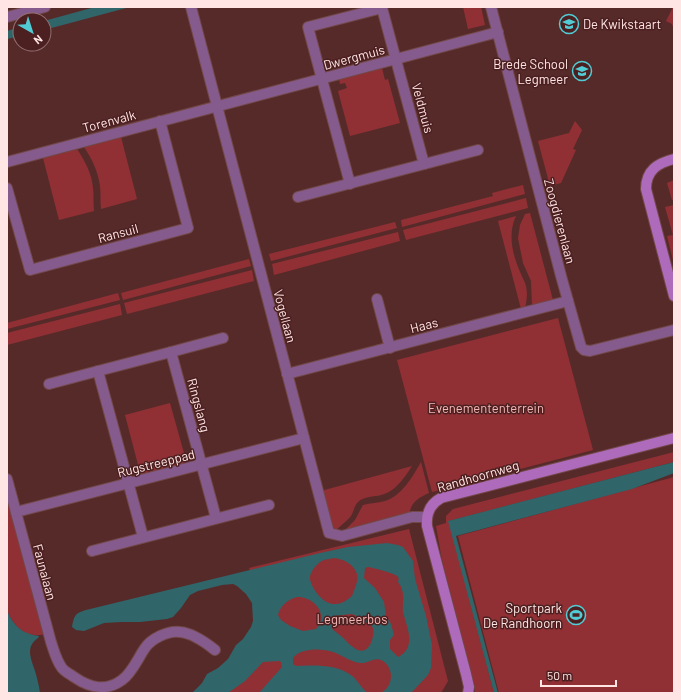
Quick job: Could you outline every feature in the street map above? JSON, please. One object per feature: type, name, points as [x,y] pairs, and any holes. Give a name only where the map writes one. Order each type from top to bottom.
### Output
[{"type":"street","points":[[7,17],[45,7]]},
{"type":"street","name":"Vogellaan","points":[[191,7],[328,533],[342,536],[412,517],[427,518]]},
{"type":"street","name":"Zoogdierenlaan","points":[[491,7],[579,342],[584,350],[590,351],[674,330]]},
{"type":"street","name":"Veldmuis","points":[[322,78],[308,27],[382,8],[424,164]]},
{"type":"street","name":"Dwergmuis","points":[[217,106],[498,32]]},
{"type":"street","points":[[322,78],[350,184]]},
{"type":"street","name":"Torenvalk","points":[[7,162],[217,106]]},
{"type":"street","name":"Ransuil","points":[[7,188],[30,270],[188,228],[160,121]]},
{"type":"street","points":[[298,197],[478,150]]},
{"type":"street","points":[[674,159],[654,167],[650,172],[646,189],[674,296]]},
{"type":"street","points":[[377,299],[390,348]]},
{"type":"street","name":"Haas","points":[[287,374],[568,301]]},
{"type":"street","points":[[49,384],[223,338]]},
{"type":"street","name":"Ringslang","points":[[172,352],[216,518]]},
{"type":"street","points":[[98,371],[142,538]]},
{"type":"street","name":"Rugstreeppad","points":[[16,512],[304,438]]},
{"type":"street","name":"Randhoornweg","points":[[427,518],[432,505],[441,498],[674,438]]},
{"type":"street","name":"Faunalaan","points":[[7,479],[51,642],[59,662],[64,670],[81,682],[92,687],[106,690]]},
{"type":"street","points":[[92,551],[269,505]]},
{"type":"street","points":[[427,518],[427,526],[469,687],[468,693]]},
{"type":"street","points":[[106,690],[123,680],[153,639],[165,634],[179,631],[204,642],[215,650]]},
{"type":"green space","points":[[463,7],[481,7],[485,25],[468,29]]},
{"type":"green space","points":[[673,7],[674,30],[672,24],[666,21]]},
{"type":"green space","points":[[382,68],[385,80],[388,79],[400,123],[350,136],[338,91],[347,88],[345,83],[340,84],[339,79]]},
{"type":"green space","points":[[575,121],[582,130],[573,149],[576,150],[561,183],[550,186],[538,141],[569,133]]},
{"type":"green space","points":[[121,137],[137,199],[101,209],[98,175],[84,147]]},
{"type":"green space","points":[[77,149],[90,173],[94,211],[59,220],[43,158]]},
{"type":"green space","points":[[674,180],[674,200],[672,200],[667,183]]},
{"type":"green space","points":[[523,185],[525,194],[402,227],[401,220],[493,196],[492,193]]},
{"type":"green space","points":[[526,198],[528,208],[406,240],[403,230]]},
{"type":"green space","points":[[674,205],[674,264],[667,236],[673,235],[665,207]]},
{"type":"green space","points":[[530,213],[553,300],[532,305],[531,281],[523,263],[518,238],[520,225],[525,214]]},
{"type":"green space","points":[[516,216],[513,223],[512,245],[527,292],[525,308],[521,309],[498,221]]},
{"type":"green space","points":[[395,222],[397,228],[271,261],[269,254]]},
{"type":"green space","points":[[398,232],[400,241],[274,275],[272,264]]},
{"type":"green space","points":[[249,259],[251,266],[123,300],[121,293]]},
{"type":"green space","points":[[252,270],[254,281],[127,314],[124,303]]},
{"type":"green space","points":[[118,293],[120,300],[7,329],[7,323]]},
{"type":"green space","points":[[120,304],[122,315],[7,345],[7,333]]},
{"type":"green space","name":"Evenemententerrein","points":[[558,318],[593,450],[432,492],[397,360]]},
{"type":"green space","points":[[170,403],[187,464],[141,476],[125,415]]},
{"type":"green space","points":[[674,452],[674,462],[449,521],[494,693],[475,693],[475,687],[442,560],[436,526],[446,523],[446,516],[453,509]]},
{"type":"green space","points":[[421,462],[429,493],[413,504],[409,515],[341,534],[355,520],[363,505],[385,501],[397,495],[406,485]]},
{"type":"green space","points":[[412,466],[403,479],[391,491],[360,500],[349,518],[335,531],[331,530],[321,491]]},
{"type":"green space","name":"Sportpark De Randhoorn","points":[[674,477],[674,693],[499,693],[458,536]]},
{"type":"green space","points":[[7,478],[49,633],[42,635],[24,632],[14,623],[7,611]]},
{"type":"green space","name":"Legmeerbos","points":[[409,529],[448,681],[441,693],[206,693],[254,640],[263,611],[249,568]]},
{"type":"water","points":[[95,7],[130,7],[52,28],[52,19]]},
{"type":"water","points":[[12,29],[12,38],[7,39],[7,31]]},
{"type":"water","points":[[674,462],[674,473],[632,489],[456,536],[498,693],[494,693],[448,521]]},
{"type":"water","name":"Legmeerbos","points":[[387,543],[398,545],[403,547],[413,561],[415,579],[426,616],[432,645],[431,668],[428,675],[411,693],[380,693],[388,687],[391,678],[391,673],[387,664],[383,661],[377,659],[365,663],[358,663],[333,652],[312,650],[301,652],[296,655],[293,658],[293,664],[296,666],[331,667],[345,671],[368,693],[259,693],[282,667],[281,662],[279,661],[263,662],[245,681],[228,693],[192,693],[202,683],[207,674],[218,668],[228,659],[236,645],[243,639],[251,627],[253,621],[252,603],[246,594],[233,584],[198,591],[190,595],[173,617],[167,619],[140,622],[104,623],[84,631],[76,630],[72,627],[73,620],[79,612],[348,547]],"holes":[[[334,558],[341,560],[348,563],[356,570],[357,579],[352,596],[344,602],[338,604],[327,602],[319,596],[313,588],[310,579],[312,570],[324,560]],[[370,567],[396,575],[399,579],[398,582],[403,593],[403,612],[408,631],[409,643],[404,653],[398,657],[390,649],[390,640],[394,635],[391,624],[386,616],[384,602],[375,588],[364,578],[365,568]],[[303,597],[309,599],[318,607],[321,618],[316,629],[303,631],[290,626],[281,620],[278,615],[281,609],[285,603],[294,598]],[[351,614],[371,625],[373,628],[373,638],[369,646],[362,651],[351,646],[332,627],[331,625],[335,616]]]},
{"type":"water","points":[[7,611],[19,628],[33,635],[39,636],[31,645],[30,653],[40,693],[8,693]]},
{"type":"place","name":"De Kwikstaart","points":[[569,24]]},
{"type":"place","name":"Brede School Legmeer","points":[[582,71]]},
{"type":"place","name":"Sportpark De Randhoorn","points":[[576,615]]}]
